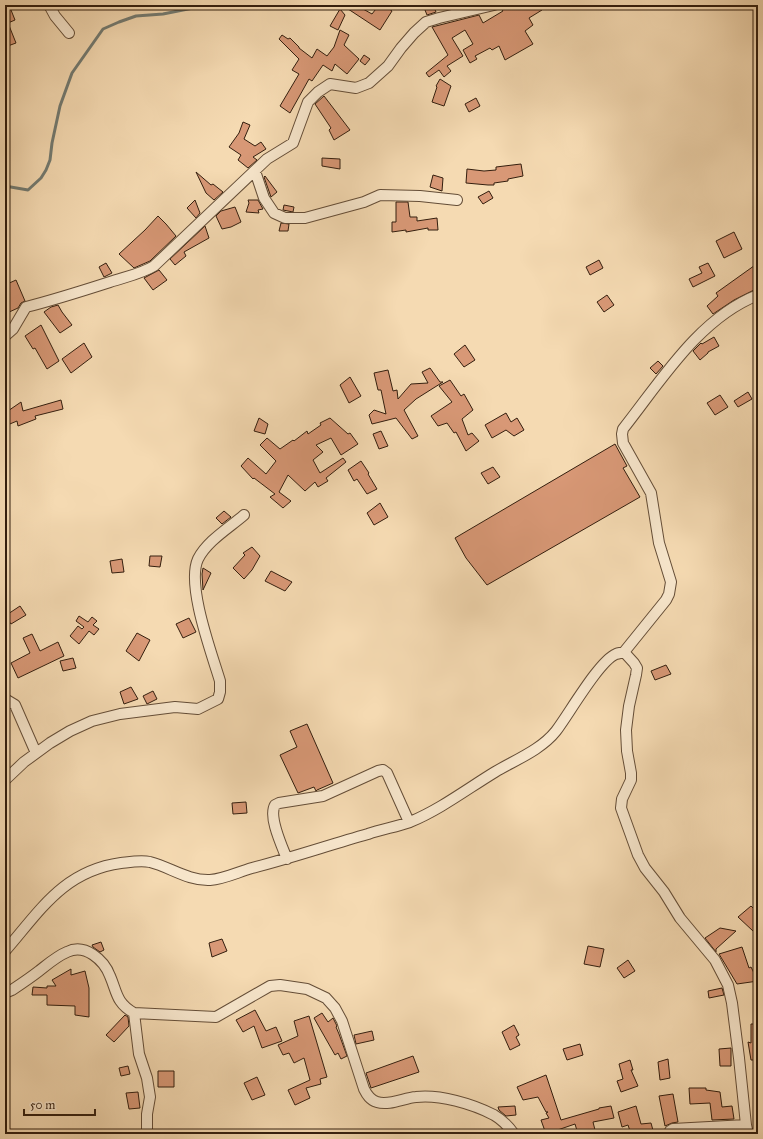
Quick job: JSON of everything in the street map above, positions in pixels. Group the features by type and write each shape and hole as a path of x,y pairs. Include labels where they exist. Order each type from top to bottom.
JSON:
{"street":[{"path":"49,5 55,16 69,33"},
{"path":"5,336 13,329 26,307 127,277 154,266 266,159 293,143 308,102 318,92 330,84 356,88 369,83 388,66 401,48 426,22 494,5"},
{"path":"255,171 264,198 274,213 285,218 305,218 364,202 380,195 420,196 456,200"},
{"path":"5,951 33,916 54,894 77,878 112,865 140,861 150,862 199,880 211,880 287,859 409,822 435,810 536,748 554,733 605,662 614,655 624,652 666,600 669,594 671,582 659,543 651,493 623,443 622,434 693,340 717,320 758,295"},
{"path":"5,780 36,753 70,731 92,721 106,716 175,707 198,709 218,699 220,692 220,681 201,616 196,589 196,568 198,560 212,542 244,515"},
{"path":"624,652 637,668 629,706 626,730 631,780 622,799 622,808 638,855 680,918 715,960 728,985 732,1003 747,1129 673,1129 669,1134"},
{"path":"5,698 15,705 36,753"},
{"path":"287,859 272,812 275,805 279,803 323,796 378,771 383,770 387,773 409,822"},
{"path":"5,993 12,990 67,951 76,950 88,952 96,956 104,964 110,974 119,1001 134,1013 216,1017 270,986 280,985 307,989 326,998 335,1008 342,1021 364,1089 372,1100 386,1103 417,1097 436,1097 467,1104 494,1116 514,1134"},
{"path":"134,1013 139,1054 148,1081 150,1098 147,1114 147,1134"}],"building":[{"path":"5,5 9,5 15,20 8,23 16,43 5,47"},
{"path":"342,5 356,5 372,14 379,5 384,5 392,11 380,30"},
{"path":"423,5 433,5 436,12 427,15"},
{"path":"504,5 539,5 542,10 529,18 533,25 525,31 533,44 505,60 499,46 492,50 490,48 475,56 477,59 470,63 463,50 473,44 465,30 452,38 463,56 447,66 451,71 444,77 439,70 429,77 426,73 448,55 432,27 479,15 483,23 503,11 500,7"},
{"path":"340,9 345,15 338,30 330,26"},
{"path":"340,30 349,35 344,45 359,59 347,74 335,64 332,71 323,65 312,81 309,79 290,113 280,106 299,74 292,70 299,59 279,39 282,35 288,39 290,38 299,48 312,58 317,49 327,56 334,47"},
{"path":"364,55 370,59 365,65 360,61"},
{"path":"440,79 451,86 444,106 432,102 437,87 436,86"},
{"path":"324,96 350,130 334,140 329,130 331,128 315,104"},
{"path":"476,98 480,106 469,112 465,104"},
{"path":"243,122 250,125 244,139 255,146 261,142 266,149 253,157 257,160 248,168 238,160 241,155 229,147 239,133"},
{"path":"322,158 340,159 340,169 322,166"},
{"path":"521,164 523,176 508,179 508,181 494,183 494,185 466,183 467,169 484,171 496,170 496,167"},
{"path":"196,172 211,185 213,184 223,192 214,200 206,193"},
{"path":"433,175 443,178 442,191 430,187"},
{"path":"265,176 277,192 271,197 264,177"},
{"path":"489,191 493,198 483,204 478,197"},
{"path":"195,200 200,213 196,218 187,208"},
{"path":"248,200 258,200 263,209 258,210 259,213 246,212 249,203"},
{"path":"396,202 408,202 410,217 417,217 417,221 437,218 438,230 428,230 428,228 406,232 406,230 392,232 392,222 396,222"},
{"path":"284,205 294,207 293,212 283,210"},
{"path":"235,207 241,222 231,227 222,229 216,216 221,211"},
{"path":"158,216 176,236 150,261 134,268 119,254"},
{"path":"281,223 289,224 288,231 279,231"},
{"path":"205,226 209,238 184,252 186,256 175,265 170,259"},
{"path":"734,232 742,249 724,258 716,241"},
{"path":"599,260 603,268 590,275 586,267"},
{"path":"106,263 112,273 104,277 99,267"},
{"path":"708,263 715,276 693,287 689,279 702,273 699,267"},
{"path":"758,263 758,288 734,300 713,314 707,306 718,296 716,293"},
{"path":"159,270 167,280 153,290 144,278"},
{"path":"16,280 25,301 21,303 18,308 7,313 5,309 5,285"},
{"path":"607,295 614,305 604,312 597,302"},
{"path":"58,305 72,325 60,333 44,312 51,307"},
{"path":"41,325 59,361 47,369 35,348 33,349 25,336"},
{"path":"714,337 719,346 708,352 700,360 693,351 701,343 702,344"},
{"path":"84,343 92,357 71,373 62,359"},
{"path":"465,345 475,360 464,367 454,354"},
{"path":"658,361 663,366 656,374 650,368"},
{"path":"430,368 440,382 443,382 416,399 404,410 418,436 412,439 396,418 372,424 369,415 374,410 386,414 381,390 378,390 374,373 388,370 393,391 397,390 398,399 411,384 428,383 422,372"},
{"path":"350,377 361,396 349,403 340,385"},
{"path":"450,380 461,396 464,394 473,410 462,419 468,435 472,433 479,441 466,451 456,432 454,433 447,423 438,426 431,416 452,402 439,386"},
{"path":"748,392 752,399 738,407 734,401"},
{"path":"720,395 728,407 715,415 707,403"},
{"path":"61,400 63,409 35,416 36,419 18,426 17,421 5,426 5,413 21,402 23,411"},
{"path":"506,413 511,422 517,418 524,430 514,436 506,430 492,438 485,425"},
{"path":"259,418 268,424 265,434 254,431"},
{"path":"330,418 348,434 350,433 358,444 341,455 331,438 316,445 323,452 313,460 320,473 343,458 346,462 326,478 328,481 318,487 315,482 305,491 288,475 279,492 291,501 283,508 270,497 275,494 254,478 253,479 241,466 248,458 266,474 276,461 260,445 267,438 280,449 307,431 308,434 321,425 320,423"},
{"path":"381,431 388,446 379,449 373,434"},
{"path":"615,444 627,466 623,468 640,497 487,585 466,558 455,538"},
{"path":"361,461 377,489 367,494 357,479 354,481 348,470"},
{"path":"493,467 500,477 488,484 481,473"},
{"path":"380,503 388,517 374,525 367,513"},
{"path":"224,511 231,517 222,524 216,518"},
{"path":"252,547 260,556 252,570 244,579 233,568 245,555 243,553"},
{"path":"150,556 162,556 160,567 149,566"},
{"path":"122,559 124,572 112,573 110,561"},
{"path":"203,568 211,573 203,590 202,574"},
{"path":"271,571 292,582 285,591 265,581"},
{"path":"20,606 26,615 11,624 5,616"},
{"path":"79,616 88,622 92,617 97,621 93,625 99,629 94,635 89,631 79,644 70,636 78,626 82,629 84,627 76,621"},
{"path":"189,618 196,632 183,638 176,624"},
{"path":"137,633 150,640 139,661 126,651"},
{"path":"32,634 40,651 58,642 64,656 18,678 11,663 30,653 23,638"},
{"path":"73,658 76,668 63,671 60,661"},
{"path":"666,665 671,674 655,680 651,671"},
{"path":"131,687 138,699 124,704 120,692"},
{"path":"153,691 157,699 147,704 143,696"},
{"path":"307,724 333,783 316,791 314,787 298,793 280,755 297,747 290,731"},
{"path":"246,802 247,813 233,814 232,803"},
{"path":"751,906 758,913 758,927 753,931 738,917"},
{"path":"720,928 736,931 716,949 716,952 705,938"},
{"path":"222,939 227,951 212,957 209,943"},
{"path":"101,942 104,950 100,952 92,945"},
{"path":"588,946 604,949 600,967 584,964"},
{"path":"742,947 749,968 751,967 758,981 737,984 719,954"},
{"path":"628,960 635,971 624,978 617,968"},
{"path":"71,969 71,975 85,971 89,988 89,1017 75,1015 75,1006 47,1005 47,995 32,995 33,987 47,988 47,986 56,986 52,980"},
{"path":"722,988 724,995 709,998 708,991"},
{"path":"255,1010 266,1031 276,1027 282,1041 262,1048 254,1026 243,1032 236,1020"},
{"path":"322,1013 328,1022 333,1018 337,1026 336,1027 347,1056 341,1059 338,1053 335,1055 314,1018"},
{"path":"125,1015 128,1017 129,1026 114,1042 106,1035"},
{"path":"309,1016 327,1077 320,1079 321,1084 306,1088 310,1098 295,1105 288,1090 310,1080 304,1058 294,1063 289,1053 283,1055 278,1045 298,1036 294,1021"},
{"path":"751,1024 758,1024 758,1060 751,1060 748,1042 751,1043"},
{"path":"514,1025 519,1035 516,1037 520,1045 510,1050 502,1032"},
{"path":"372,1031 374,1040 356,1044 354,1035"},
{"path":"580,1044 583,1055 567,1060 563,1049"},
{"path":"731,1048 731,1066 720,1066 719,1049"},
{"path":"413,1056 419,1072 371,1088 366,1073"},
{"path":"668,1059 670,1078 660,1080 658,1062"},
{"path":"630,1060 633,1070 631,1070 638,1086 621,1092 617,1081 623,1079 619,1064"},
{"path":"128,1066 130,1074 121,1076 119,1068"},
{"path":"158,1071 174,1071 174,1087 158,1087"},
{"path":"546,1075 561,1120 599,1108 611,1106 614,1118 593,1122 596,1134 578,1134 575,1124 546,1134 541,1120 549,1118 546,1113 548,1112 546,1112 538,1097 523,1100 517,1087"},
{"path":"257,1077 265,1095 252,1100 244,1083"},
{"path":"689,1088 706,1088 706,1090 720,1092 722,1107 732,1106 734,1119 712,1120 710,1103 690,1104"},
{"path":"138,1092 140,1108 129,1109 126,1093"},
{"path":"673,1094 678,1122 665,1126 659,1096"},
{"path":"515,1106 516,1115 506,1116 499,1110 498,1107"},
{"path":"636,1106 641,1124 651,1123 654,1134 631,1134 628,1125 622,1127 618,1112"}],"waterway":[{"path":"5,186 28,190 41,178 46,170 50,160 60,106 72,73 103,29 136,16 163,14 193,8 196,5"}]}
